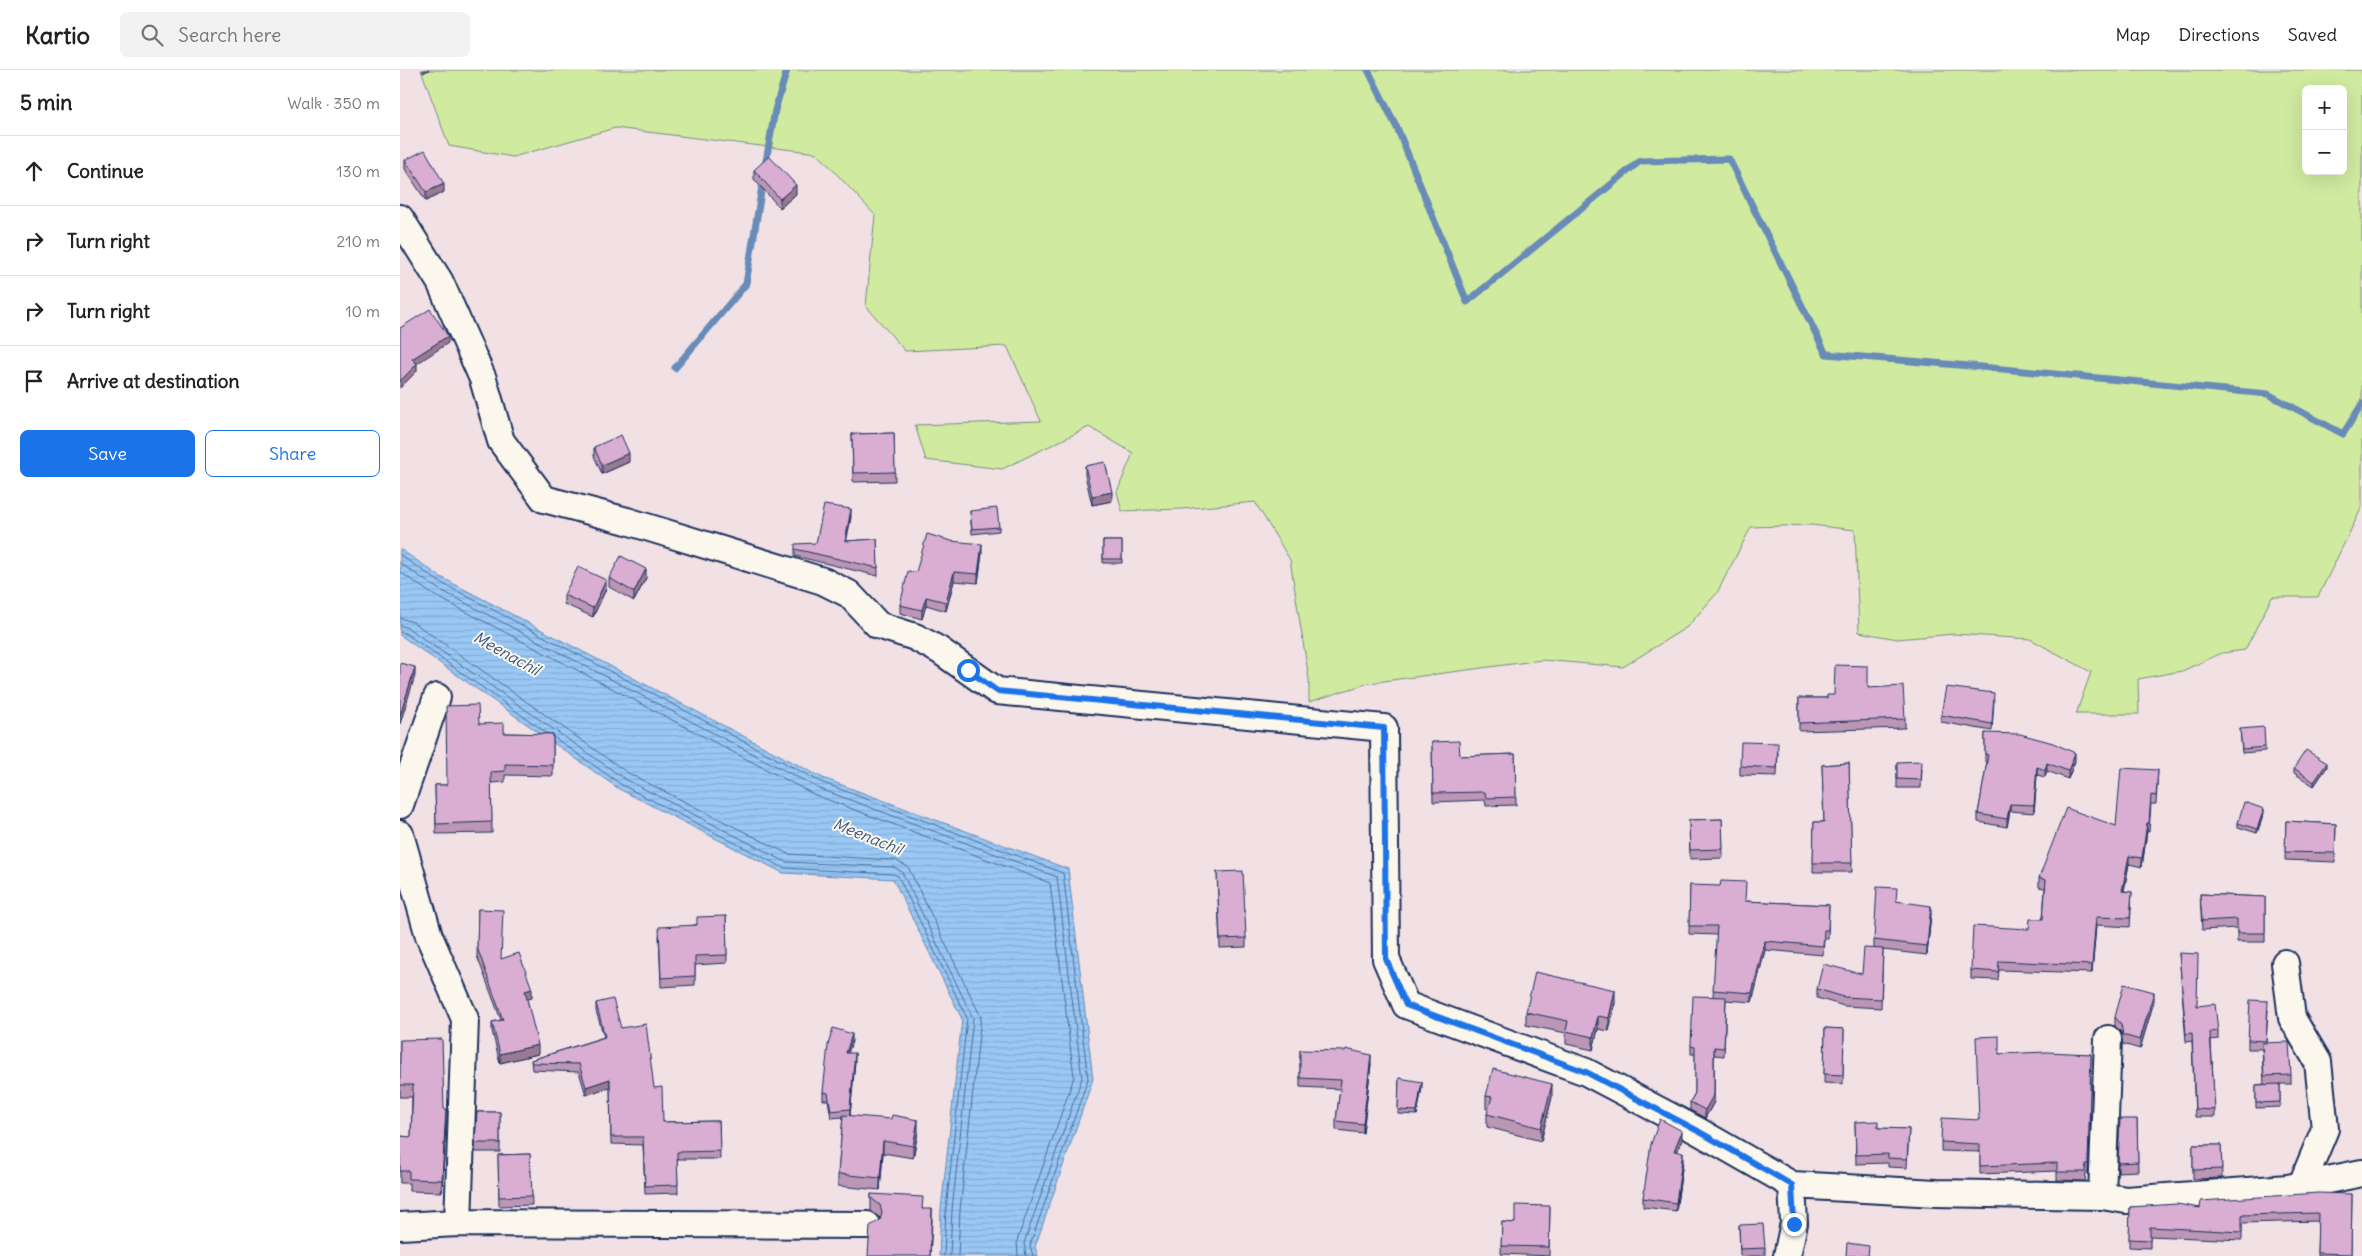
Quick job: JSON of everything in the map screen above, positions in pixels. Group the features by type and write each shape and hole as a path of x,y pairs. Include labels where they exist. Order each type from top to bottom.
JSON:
{"street":[{"path":"400,218 440,282 483,379 501,441 544,499 626,521 823,581 849,594 878,625 915,637 939,650 997,691 1384,728 1386,959 1406,1005 1586,1072 1698,1131 1792,1185 1936,1193 2102,1196 2126,1200 2288,1188 2362,1173"},
{"path":"400,805 437,697"},
{"path":"400,834 429,936 465,1019 458,1223"},
{"path":"2285,963 2292,1018 2318,1062 2325,1129 2302,1184"},
{"path":"2102,1196 2108,1038"},
{"path":"1786,1256 1794,1224 1792,1185"},
{"path":"400,1226 458,1223 867,1225"}],"green space":[{"path":"421,70 2362,70 2362,507 2318,597 2272,597 2245,650 2222,653 2182,671 2138,679 2139,714 2076,714 2091,672 2030,639 1954,634 1897,639 1859,632 1855,530 1811,525 1751,527 1717,593 1687,627 1623,667 1542,660 1369,683 1309,702 1309,679 1290,560 1255,502 1182,509 1122,511 1117,492 1133,453 1089,427 1002,469 926,460 915,425 1041,421 1007,346 905,351 866,306 875,215 817,153 615,128 513,157 449,146"}],"water":[{"name":"Meenachil","path":"400,549 441,577 823,778 1068,869 1093,1079 1035,1247 1038,1256 939,1256 941,1209 962,1019 893,879 783,873 619,789 400,635"}],"building":[{"path":"425,150 444,184 426,192 405,160"},
{"path":"769,156 796,185 780,199 754,170"},
{"path":"430,309 448,336 412,359 417,364 400,381 400,328"},
{"path":"894,433 895,472 853,473 852,434"},
{"path":"621,435 629,453 602,465 594,447"},
{"path":"1105,462 1112,492 1092,496 1085,466"},
{"path":"824,505 851,509 845,541 877,539 878,568 795,549 795,544 816,543"},
{"path":"997,508 999,527 972,529 970,511"},
{"path":"927,534 951,541 982,544 978,574 954,572 946,602 926,597 922,610 900,605 908,571 916,572"},
{"path":"1103,541 1122,541 1122,559 1103,559"},
{"path":"621,556 646,569 634,592 609,578"},
{"path":"578,567 606,580 593,608 564,595"},
{"path":"400,663 415,667 400,716"},
{"path":"1835,665 1868,666 1868,688 1903,686 1905,719 1799,723 1799,698 1827,698 1827,695 1834,695"},
{"path":"1946,687 1994,693 1992,724 1941,715"},
{"path":"478,705 479,724 504,723 504,733 553,734 553,765 505,764 505,771 491,772 492,822 436,824 435,785 447,785 446,706"},
{"path":"2264,727 2265,747 2242,749 2240,729"},
{"path":"1985,733 2020,734 2053,743 2075,753 2068,771 2047,763 2045,770 2037,767 2034,805 2010,804 2007,819 1978,814 1988,755 1985,754"},
{"path":"1459,741 1460,756 1515,754 1516,797 1486,798 1485,792 1433,793 1432,742"},
{"path":"1741,742 1778,743 1777,768 1740,766"},
{"path":"2306,750 2327,763 2314,782 2294,768"},
{"path":"1922,761 1921,780 1897,779 1897,762"},
{"path":"1849,763 1852,863 1813,863 1814,822 1824,822 1822,765"},
{"path":"2121,768 2158,770 2156,796 2151,795 2149,823 2147,823 2142,858 2129,856 2122,891 2132,892 2130,918 2096,917 2092,965 1999,961 1998,972 1971,970 1973,926 2029,929 2030,919 2043,919 2046,880 2039,878 2066,808 2116,826"},
{"path":"2244,802 2264,809 2257,829 2238,823"},
{"path":"1722,819 1723,849 1690,850 1689,820"},
{"path":"2286,821 2336,824 2335,853 2285,852"},
{"path":"1243,871 1246,938 1220,939 1217,872"},
{"path":"1721,881 1746,882 1745,901 1829,905 1828,930 1824,930 1823,946 1765,941 1752,993 1713,990 1717,926 1689,926 1690,885 1720,886"},
{"path":"1877,887 1897,888 1896,901 1931,906 1927,946 1874,940"},
{"path":"2200,894 2265,897 2265,933 2237,933 2237,919 2202,921"},
{"path":"478,909 503,910 501,959 519,953 532,989 525,991 538,1045 500,1054 492,1022 503,1020 477,947"},
{"path":"726,916 727,955 695,956 695,976 661,978 659,927 697,925 697,917"},
{"path":"1864,948 1883,949 1881,999 1844,997 1817,989 1823,964 1862,974"},
{"path":"2179,953 2198,954 2197,1006 2215,1004 2218,1031 2210,1032 2215,1110 2195,1109 2192,1033 2186,1034"},
{"path":"1535,972 1615,990 1609,1018 1598,1016 1593,1037 1566,1031 1568,1021 1526,1012"},
{"path":"2124,984 2154,992 2140,1040 2123,1035 2121,1024 2115,1017"},
{"path":"1693,996 1726,997 1724,1048 1714,1047 1714,1094 1705,1110 1690,1102 1695,1093 1695,1047 1691,1046"},
{"path":"613,999 621,1028 646,1024 654,1088 662,1087 663,1122 719,1121 720,1151 677,1152 678,1185 645,1186 643,1137 611,1137 610,1079 586,1087 579,1064 532,1063 531,1060 605,1037 596,1003"},
{"path":"2250,1000 2268,1001 2266,1041 2248,1040"},
{"path":"833,1028 852,1034 846,1053 855,1053 850,1109 831,1111 828,1093 823,1092 828,1045"},
{"path":"1825,1028 1844,1029 1843,1075 1824,1074"},
{"path":"1999,1036 1999,1054 2046,1052 2091,1054 2088,1164 2086,1164 2085,1172 2057,1172 2057,1163 1980,1166 1980,1144 1941,1142 1942,1118 1979,1120 1976,1037"},
{"path":"442,1039 444,1109 446,1109 442,1180 409,1179 409,1171 400,1171 400,1136 411,1137 413,1085 400,1085 400,1040"},
{"path":"2289,1042 2291,1075 2264,1076 2262,1043"},
{"path":"1346,1049 1371,1055 1363,1124 1336,1121 1341,1080 1300,1078 1300,1050 1345,1051"},
{"path":"1493,1069 1552,1084 1541,1128 1487,1114 1492,1097 1486,1096"},
{"path":"1399,1078 1422,1082 1417,1111 1398,1110"},
{"path":"2280,1084 2280,1102 2256,1103 2256,1085"},
{"path":"477,1112 500,1112 500,1143 475,1143"},
{"path":"843,1115 891,1119 892,1115 918,1120 913,1146 883,1141 880,1178 838,1174"},
{"path":"1660,1119 1682,1131 1674,1151 1683,1152 1676,1203 1643,1198 1651,1144"},
{"path":"2120,1119 2137,1119 2138,1162 2118,1163"},
{"path":"1878,1121 1878,1128 1909,1129 1907,1159 1888,1158 1888,1154 1856,1155 1855,1122"},
{"path":"2193,1145 2221,1145 2222,1169 2193,1170"},
{"path":"530,1154 532,1196 499,1197 498,1155"},
{"path":"2318,1193 2352,1194 2351,1254 2317,1253 2318,1213 2242,1215 2242,1232 2150,1227 2150,1240 2129,1239 2130,1207 2177,1204 2200,1208 2201,1201"},
{"path":"871,1194 923,1197 922,1209 932,1209 930,1256 868,1256 870,1226 880,1220 882,1213 880,1205 871,1198"},
{"path":"1515,1205 1550,1206 1549,1247 1501,1246 1502,1222 1515,1223"},
{"path":"1763,1224 1765,1248 1740,1249 1739,1225"},
{"path":"1847,1243 1869,1246 1868,1256 1846,1256"}],"waterway":[{"path":"765,167 775,110 787,70"},
{"path":"1368,70 1398,130 1467,302 1640,161 1729,159 1826,354 2268,394 2343,434 2362,404"},
{"path":"675,368 746,284 763,180"}],"route":[{"path":"968,670 997,691 1384,728 1386,959 1406,1005 1586,1072 1698,1131 1792,1185 1794,1224"}]}
